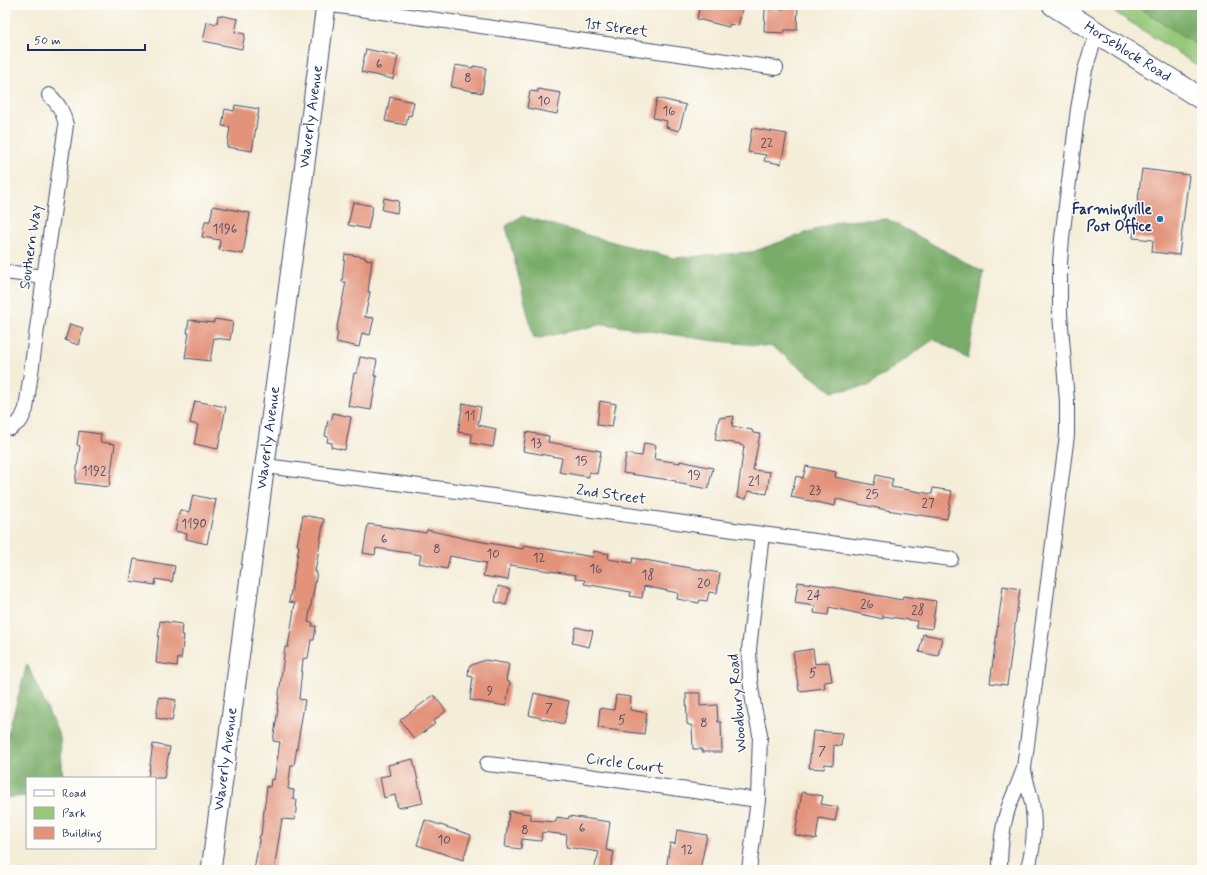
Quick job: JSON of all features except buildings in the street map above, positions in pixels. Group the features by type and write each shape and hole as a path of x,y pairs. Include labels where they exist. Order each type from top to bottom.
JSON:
{"main road":[{"name":"Horseblock Road","path":"1053,5 1202,99"}],"street":[{"name":"Waverly Avenue","path":"211,870 266,466 326,5"},
{"name":"1st Street","path":"332,5 776,68"},
{"path":"1000,870 1004,823 1024,768 1067,435 1067,401 1060,314 1062,238 1078,109 1085,70 1091,51 1100,34"},
{"name":"Southern Way","path":"11,428 21,420 26,409 66,125 63,112 49,95"},
{"path":"5,272 44,277"},
{"name":"2nd Street","path":"266,466 951,559"},
{"name":"Woodbury Road","path":"749,870 758,800 760,734 750,680 749,649 762,534"},
{"name":"Circle Court","path":"487,764 567,773 758,800"},
{"path":"1024,768 1033,809 1034,823 1031,852 1027,870"}],"green space":[{"path":"1104,5 1202,5 1202,69 1201,68"},
{"path":"1135,5 1202,5 1202,48"},
{"path":"522,216 674,258 752,252 839,221 887,219 983,272 968,358 934,339 868,386 832,392 773,347 708,340 604,324 534,339 506,226"},
{"path":"27,664 60,737 63,777 26,777 26,796 5,798 5,745"}],"place":[{"name":"Farmingville Post Office","path":"1160,219"}]}
